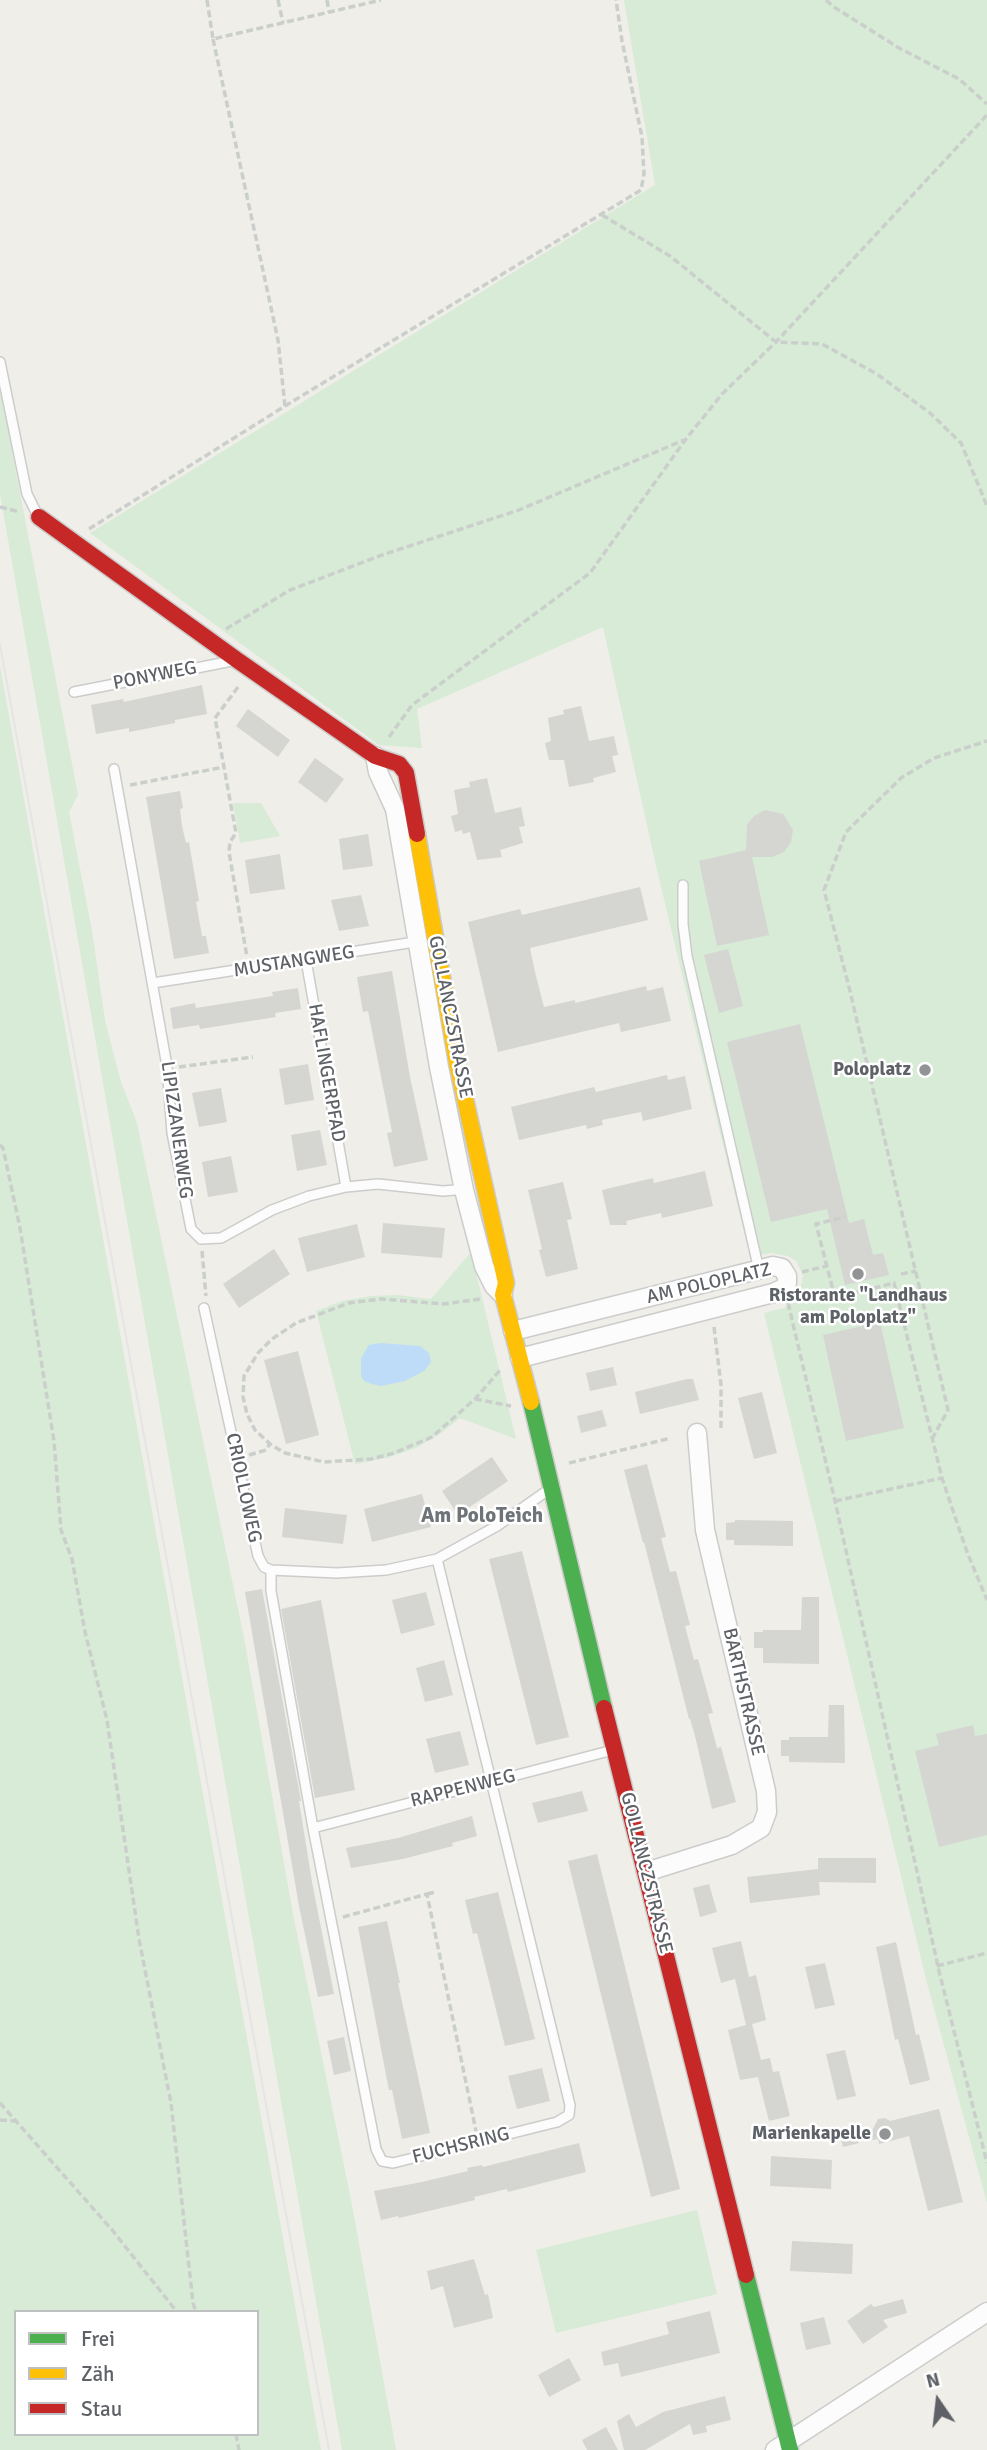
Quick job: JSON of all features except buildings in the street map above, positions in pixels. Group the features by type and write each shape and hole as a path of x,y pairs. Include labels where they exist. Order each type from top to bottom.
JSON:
{"street":[{"path":"38,517 208,640 376,756"},
{"name":"GOLLANCZSTRASSE","path":"376,756 378,772 395,809 457,1063 506,1283 494,1296"},
{"name":"GOLLANCZSTRASSE","path":"426,940 464,1190 484,1266 494,1286 494,1296 513,1331 553,1487 614,1750 646,1872 784,2447"},
{"name":"AM POLOPLATZ","path":"513,1331 773,1266 782,1268 787,1276 784,1288 773,1293 520,1358"},
{"name":"BARTHSTRASSE","path":"646,1872 732,1845 761,1828 766,1812 766,1791 705,1530 697,1433"},
{"path":"784,2447 810,2426 987,2312"}],"lane":[{"path":"0,362 27,494 38,517"},
{"name":"PONYWEG","path":"74,692 237,660"},
{"name":"LIPIZZANERWEG","path":"114,769 167,1069 177,1160 191,1229 201,1239"},
{"path":"682,885 687,956 759,1270"},
{"name":"MUSTANGWEG","path":"153,983 426,940"},
{"name":"HAFLINGERPFAD","path":"306,960 346,1186"},
{"path":"201,1239 221,1238 272,1210 346,1186 378,1184 443,1191 484,1186"},
{"name":"CRIOLLOWEG","path":"204,1308 258,1556 264,1566 271,1570"},
{"path":"271,1570 337,1573 386,1570 437,1559 497,1526 553,1487"},
{"name":"FUCHSRING","path":"271,1570 271,1591 313,1828 376,2149 382,2161 393,2163 557,2122 569,2115 570,2105 437,1559"},
{"name":"RAPPENWEG","path":"313,1828 614,1750"}],"path":[{"path":"207,0 212,39 278,340 285,406"},
{"path":"278,0 283,23"},
{"path":"327,0 329,12"},
{"path":"212,39 381,0"},
{"path":"60,534 70,528 90,528 641,190 644,174 642,137 616,0"},
{"path":"826,0 900,48 959,79 987,104"},
{"path":"376,756 412,705 590,573 686,439 722,394 776,342 987,115"},
{"path":"601,214 670,256 776,342 822,344 877,374 930,413 961,443 987,506"},
{"path":"208,640 290,590 382,555 519,510 686,439"},
{"path":"245,678 215,718 236,833 230,842 229,852 249,969"},
{"path":"932,1438 948,1410 824,890 846,832 901,778 934,758 987,741"},
{"path":"118,788 224,768"},
{"path":"167,1069 253,1057"},
{"path":"0,1145 3,1148 20,1228 52,1427 61,1530 72,1559 85,1632 107,1720 139,1939 171,2103 195,2310"},
{"path":"835,1298 817,1224 845,1217"},
{"path":"201,1239 206,1299 204,1308"},
{"path":"814,1269 827,1266"},
{"path":"901,1275 916,1271"},
{"path":"803,1293 818,1300 894,1283 942,1478 967,1552 987,1600"},
{"path":"784,1288 835,1501 937,1966 987,2162"},
{"path":"494,1296 444,1304 381,1299 349,1303 318,1313 285,1329 258,1353 244,1376 243,1397 255,1430 270,1444 285,1452 324,1462 370,1459 394,1454 432,1437 475,1399 503,1368"},
{"path":"710,1308 721,1385 721,1430"},
{"path":"475,1399 513,1407"},
{"path":"563,1464 671,1438"},
{"path":"237,1458 266,1450 270,1444"},
{"path":"835,1501 942,1478"},
{"path":"331,1920 436,1892"},
{"path":"427,1894 478,2142"},
{"path":"937,1966 987,1953"},
{"path":"0,2103 113,2231 175,2310"},
{"path":"0,2120 16,2121"}],"green space":[{"path":"624,0 987,0 987,2203 927,1983 764,1313 784,1308 799,1297 803,1275 796,1261 788,1256 771,1253 750,1257 657,870 603,627 417,709 422,748 379,745 90,533 655,185"},
{"path":"0,378 78,795 69,812 92,931 105,1020 120,1079 137,1123 244,1638 293,1914 353,2210 396,2450 342,2450 0,494"},
{"path":"0,666 321,2450 0,2450"},
{"path":"233,803 261,803 280,836 240,843"},
{"path":"471,1252 516,1439 460,1418 416,1448 387,1458 355,1464 316,1311 342,1301 371,1296 398,1295 431,1299"},
{"path":"697,2210 717,2294 556,2333 536,2250"}],"water":[{"path":"381,1343 420,1346 429,1353 431,1362 424,1371 405,1381 381,1386 364,1381 361,1376 361,1358 369,1345"}],"tram line":[{"path":"0,645 329,2450"}],"traffic: fast":[{"path":"531,1402 604,1708"},
{"path":"746,2275 790,2450"}],"traffic: slow":[{"path":"417,834 457,1063 506,1283 503,1295 531,1402"}],"traffic: jam":[{"path":"39,517 375,756 399,764 406,773 417,834"},
{"path":"604,1708 746,2275"}],"place":[{"name":"Poloplatz","path":"925,1070"},
{"name":"Ristorante \"Landhaus am Poloplatz\"","path":"858,1274"},
{"name":"Marienkapelle","path":"885,2134"}],"district":[{"name":"Am PoloTeich","path":"482,1516"}]}
